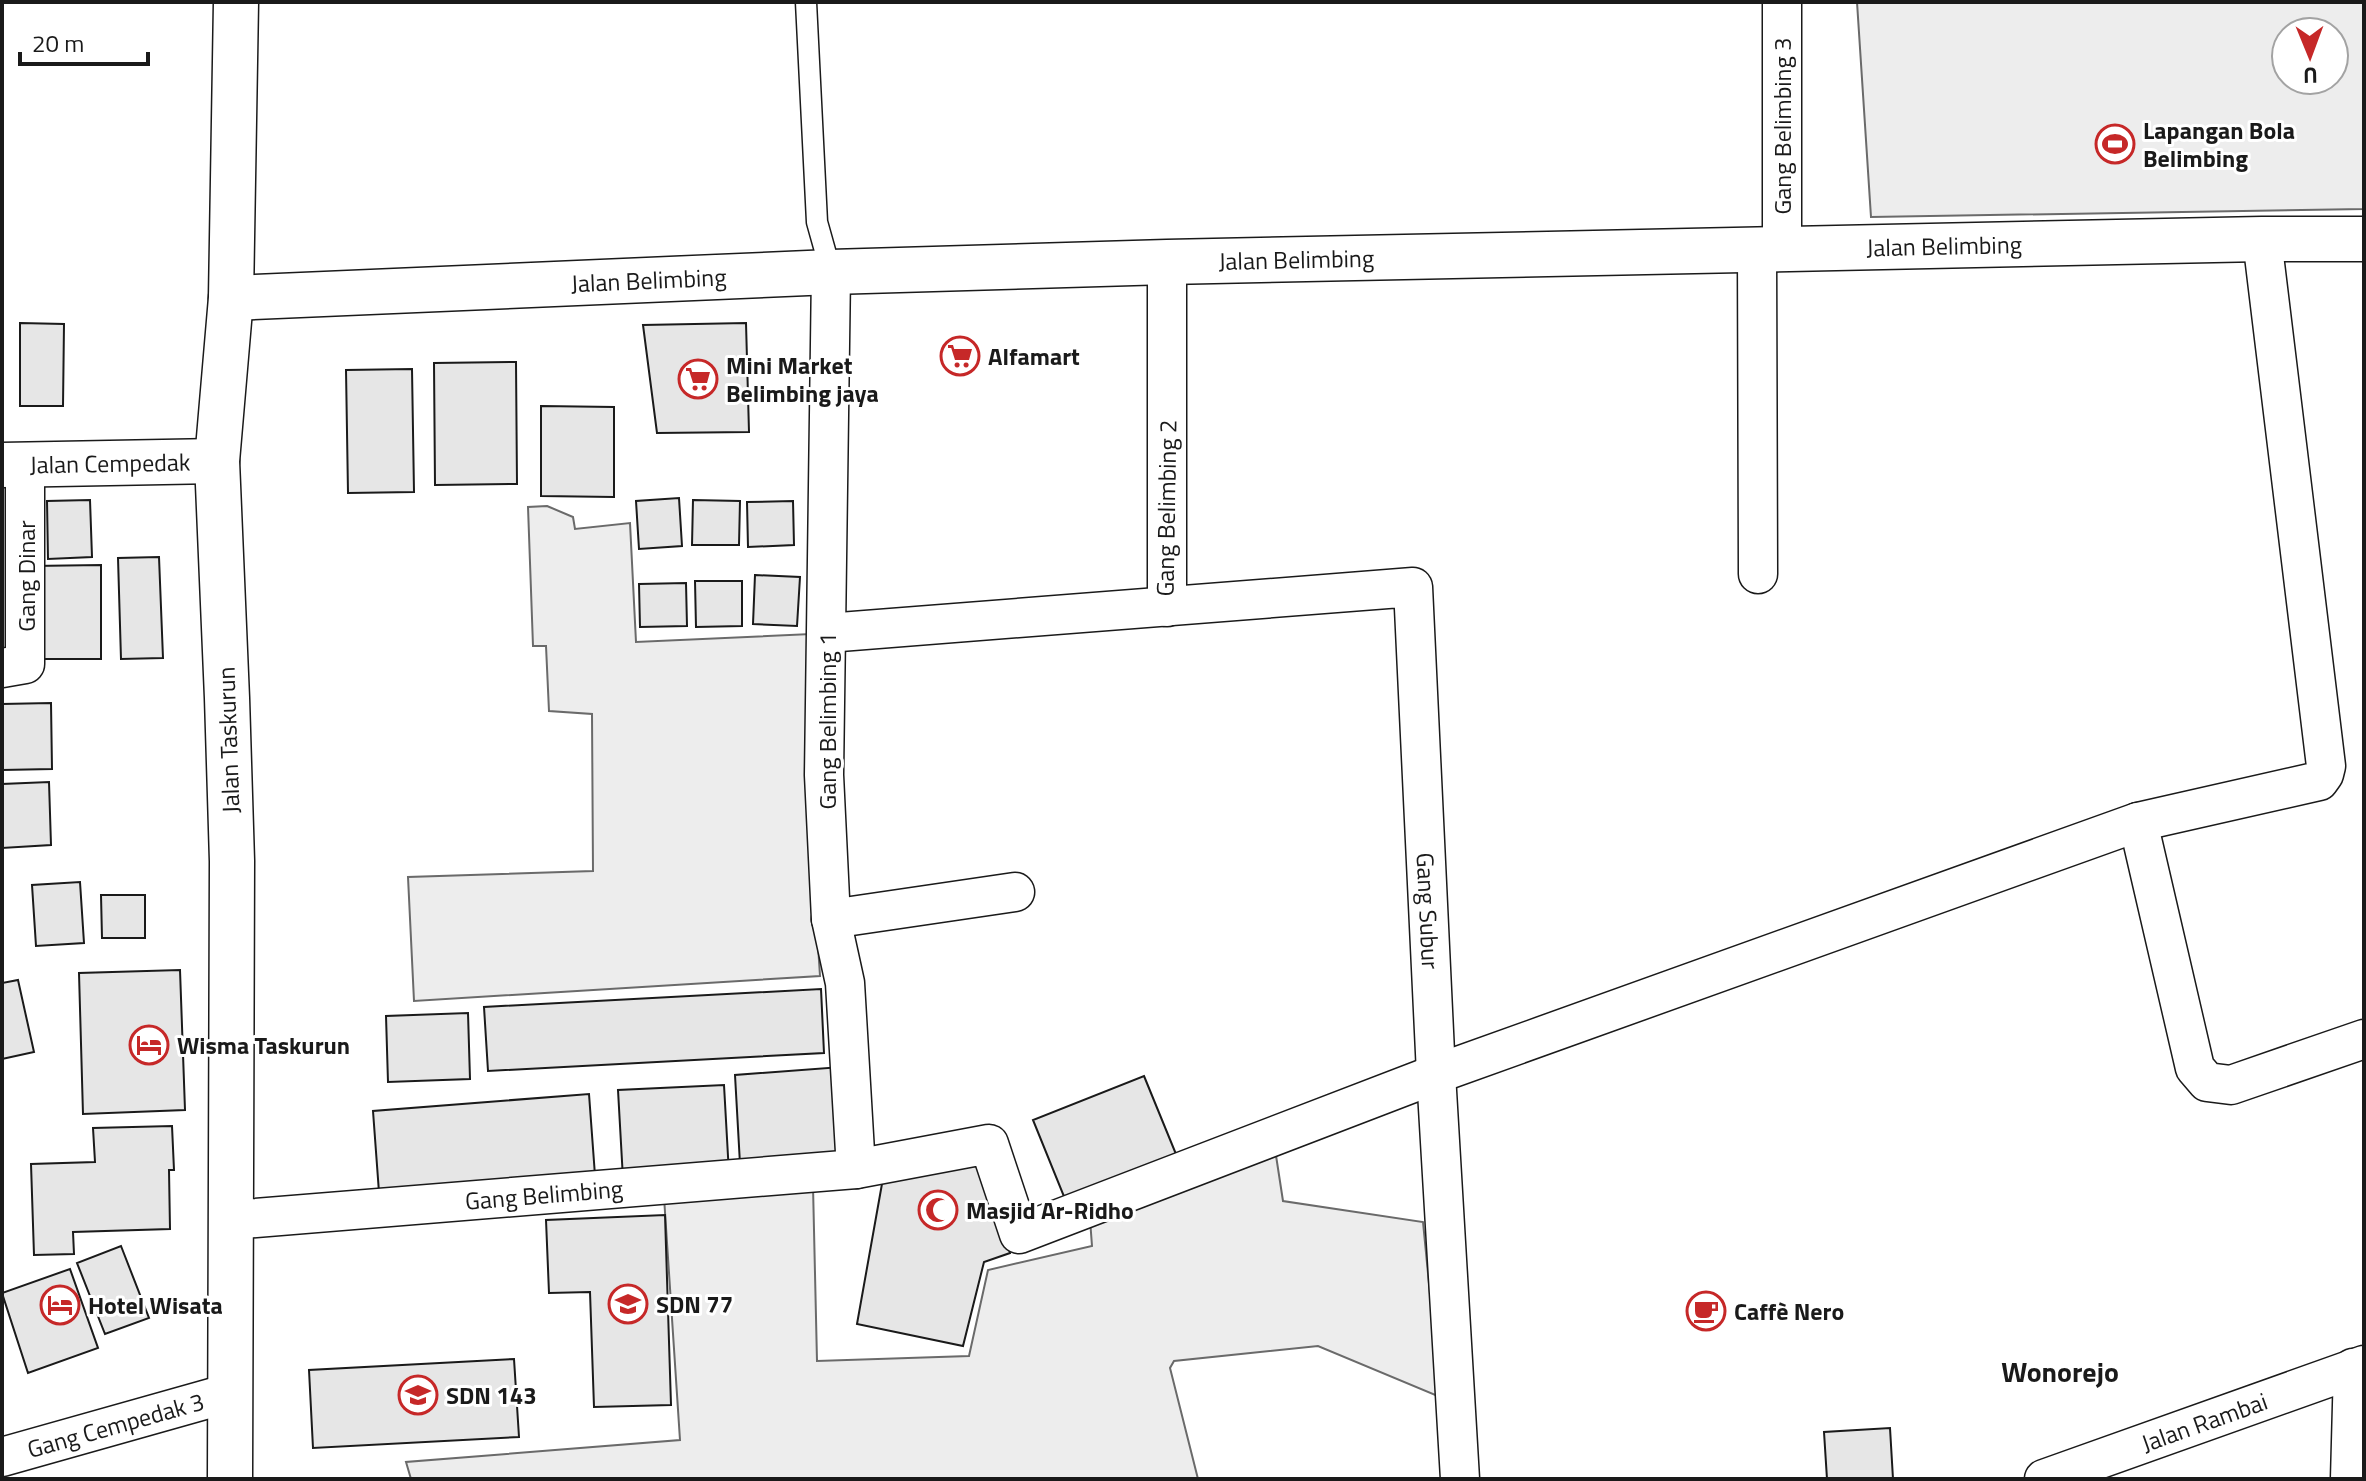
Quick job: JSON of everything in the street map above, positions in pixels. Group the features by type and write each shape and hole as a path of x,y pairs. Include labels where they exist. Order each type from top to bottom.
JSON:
{"street":[{"name":"Jalan Taskurun","path":"230,1479 232,861 217,461 231,298 236,2"},
{"name":"Gang Belimbing 3","path":"1758,574 1782,2"},
{"path":"1436,1074 2138,822 2319,781 2326,766 2262,239"},
{"name":"Jalan Belimbing","path":"231,298 831,272 1167,262 2364,239"},
{"name":"Gang Belimbing 2","path":"827,633 1167,607 1167,262"},
{"name":"Gang Belimbing 1","path":"831,272 824,775 831,919 845,983 856,1169"},
{"name":"Jalan Cempedak","path":"14,465 217,461"},
{"name":"Gang Dinar","path":"2,668 25,664 14,465"},
{"name":"Gang Subur","path":"1167,607 1413,587 1436,1074 1460,1479"},
{"path":"2138,822 2195,1068 2207,1082 2231,1085 2364,1039"},
{"path":"831,919 1015,892"},
{"name":"Gang Belimbing","path":"231,1220 856,1169 989,1144 1019,1234 1436,1074"},
{"path":"2350,1479 2358,1366"},
{"name":"Jalan Rambai","path":"2044,1479 2358,1366"},
{"name":"Gang Cempedak 3","path":"2,1457 229,1393"}],"lane":[{"path":"806,2 817,222 831,272"}],"shaded area":[{"name":"Lapangan Bola Belimbing","path":"1857,2 2364,2 2364,209 1871,217"},
{"path":"547,506 573,517 575,529 630,523 636,642 811,634 812,852 820,976 414,1001 408,877 593,871 592,714 549,711 546,646 533,646 528,507"},
{"path":"1273,1136 1283,1201 1423,1222 1440,1397 1318,1346 1174,1361 1170,1368 1198,1479 411,1479 406,1462 680,1440 664,1197 813,1186 817,1361 969,1356 988,1270 1092,1246 1089,1206"}],"building":[{"path":"20,323 64,324 63,406 20,406"},
{"name":"Mini Market Belimbing jaya","path":"746,323 749,432 657,433 643,325"},
{"path":"516,362 517,484 435,485 434,363"},
{"path":"412,369 414,492 348,493 346,370"},
{"path":"541,406 614,407 614,497 541,496"},
{"path":"679,498 682,546 639,549 636,501"},
{"path":"90,500 92,557 48,559 47,501"},
{"path":"693,500 740,501 739,545 692,545"},
{"path":"793,501 794,545 748,547 747,502"},
{"path":"159,557 163,658 121,659 118,558"},
{"path":"101,565 101,659 33,659 32,566"},
{"path":"755,575 800,577 797,626 753,624"},
{"path":"695,581 742,581 742,626 696,627"},
{"path":"686,583 687,626 640,627 639,584"},
{"path":"51,703 52,769 2,770 2,704"},
{"path":"49,782 51,845 2,848 2,784"},
{"path":"80,882 84,943 36,946 32,885"},
{"path":"101,895 145,895 145,938 102,938"},
{"path":"180,970 185,1110 83,1114 79,973"},
{"path":"18,980 34,1052 2,1059 2,983"},
{"path":"821,989 824,1053 488,1071 484,1007"},
{"path":"468,1013 470,1079 388,1082 386,1016"},
{"path":"841,1067 848,1156 740,1164 735,1075"},
{"path":"1144,1076 1178,1159 1067,1204 1033,1120"},
{"path":"724,1085 729,1174 623,1179 618,1090"},
{"path":"589,1094 596,1189 380,1206 373,1111"},
{"path":"172,1126 174,1170 169,1170 170,1229 73,1232 74,1254 34,1255 31,1164 95,1162 93,1128"},
{"name":"Masjid Ar-Ridho","path":"985,1161 1010,1253 984,1262 963,1346 857,1324 885,1167"},
{"path":"665,1215 671,1405 594,1407 590,1292 549,1293 546,1220"},
{"path":"121,1246 149,1318 105,1334 77,1263"},
{"path":"70,1269 98,1348 28,1373 2,1293"},
{"path":"514,1359 519,1437 313,1448 309,1370"},
{"path":"1890,1428 1893,1479 1827,1479 1824,1432"}],"place":[{"name":"Lapangan Bola Belimbing","path":"2115,144"},
{"name":"Alfamart","path":"960,356"},
{"name":"Mini Market Belimbing jaya","path":"698,379"},
{"name":"Wisma Taskurun","path":"149,1045"},
{"name":"Masjid Ar-Ridho","path":"938,1210"},
{"name":"SDN 77","path":"628,1304"},
{"name":"Hotel Wisata","path":"60,1305"},
{"name":"Caffè Nero","path":"1706,1311"},
{"name":"SDN 143","path":"418,1395"}],"district":[{"name":"Wonorejo","path":"2060,1371"}]}
